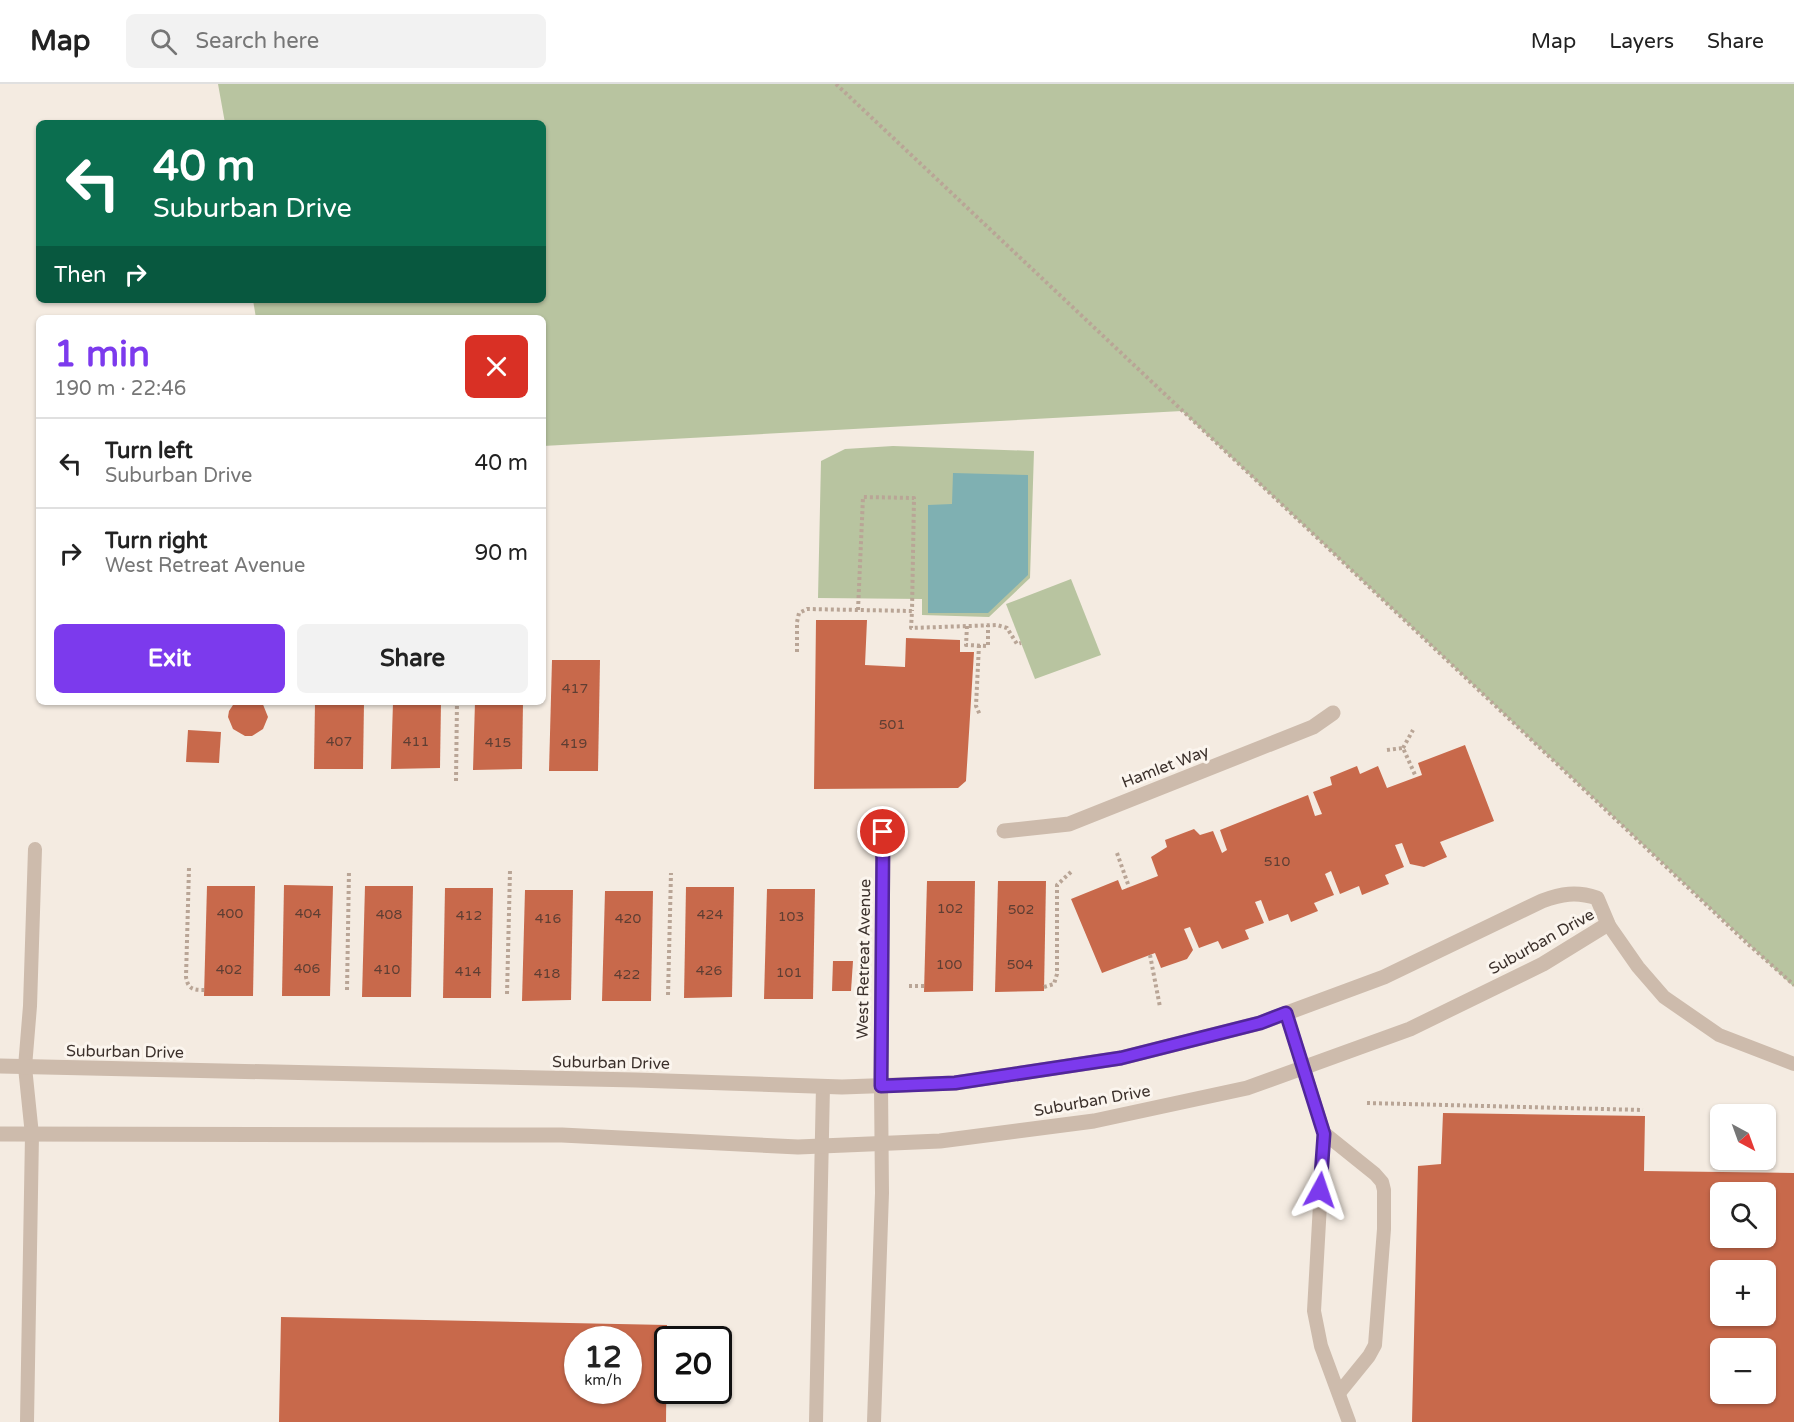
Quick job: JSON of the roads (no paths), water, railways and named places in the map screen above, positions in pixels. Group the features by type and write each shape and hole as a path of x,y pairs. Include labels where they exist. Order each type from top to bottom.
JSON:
{"street":[{"name":"Hamlet Way","path":"1004,831 1069,824 1313,727 1333,713"},
{"name":"West Retreat Avenue","path":"881,1086 883,832"},
{"name":"Suburban Drive","path":"0,1066 823,1086 955,1083 1121,1058 1260,1023 1384,977 1563,893 1583,893 1597,898 1608,924 1543,964 1410,1029 1247,1088 1094,1121 940,1141 798,1147 562,1136 32,1136 0,1134"}],"lane":[{"path":"27,1422 32,1136 25,1067 30,1006 35,849"},
{"path":"1608,924 1638,967 1664,997 1719,1035 1794,1064"},
{"path":"1286,1013 1324,1134 1314,1311 1321,1346 1349,1422"},
{"path":"816,1422 823,1086"},
{"path":"874,1422 883,1144 881,1086"},
{"path":"1324,1134 1375,1174 1382,1182 1384,1190 1384,1229 1375,1345 1339,1393"}],"water":[{"path":"953,473 1028,475 1028,575 988,613 928,613 928,505 952,504"}]}
